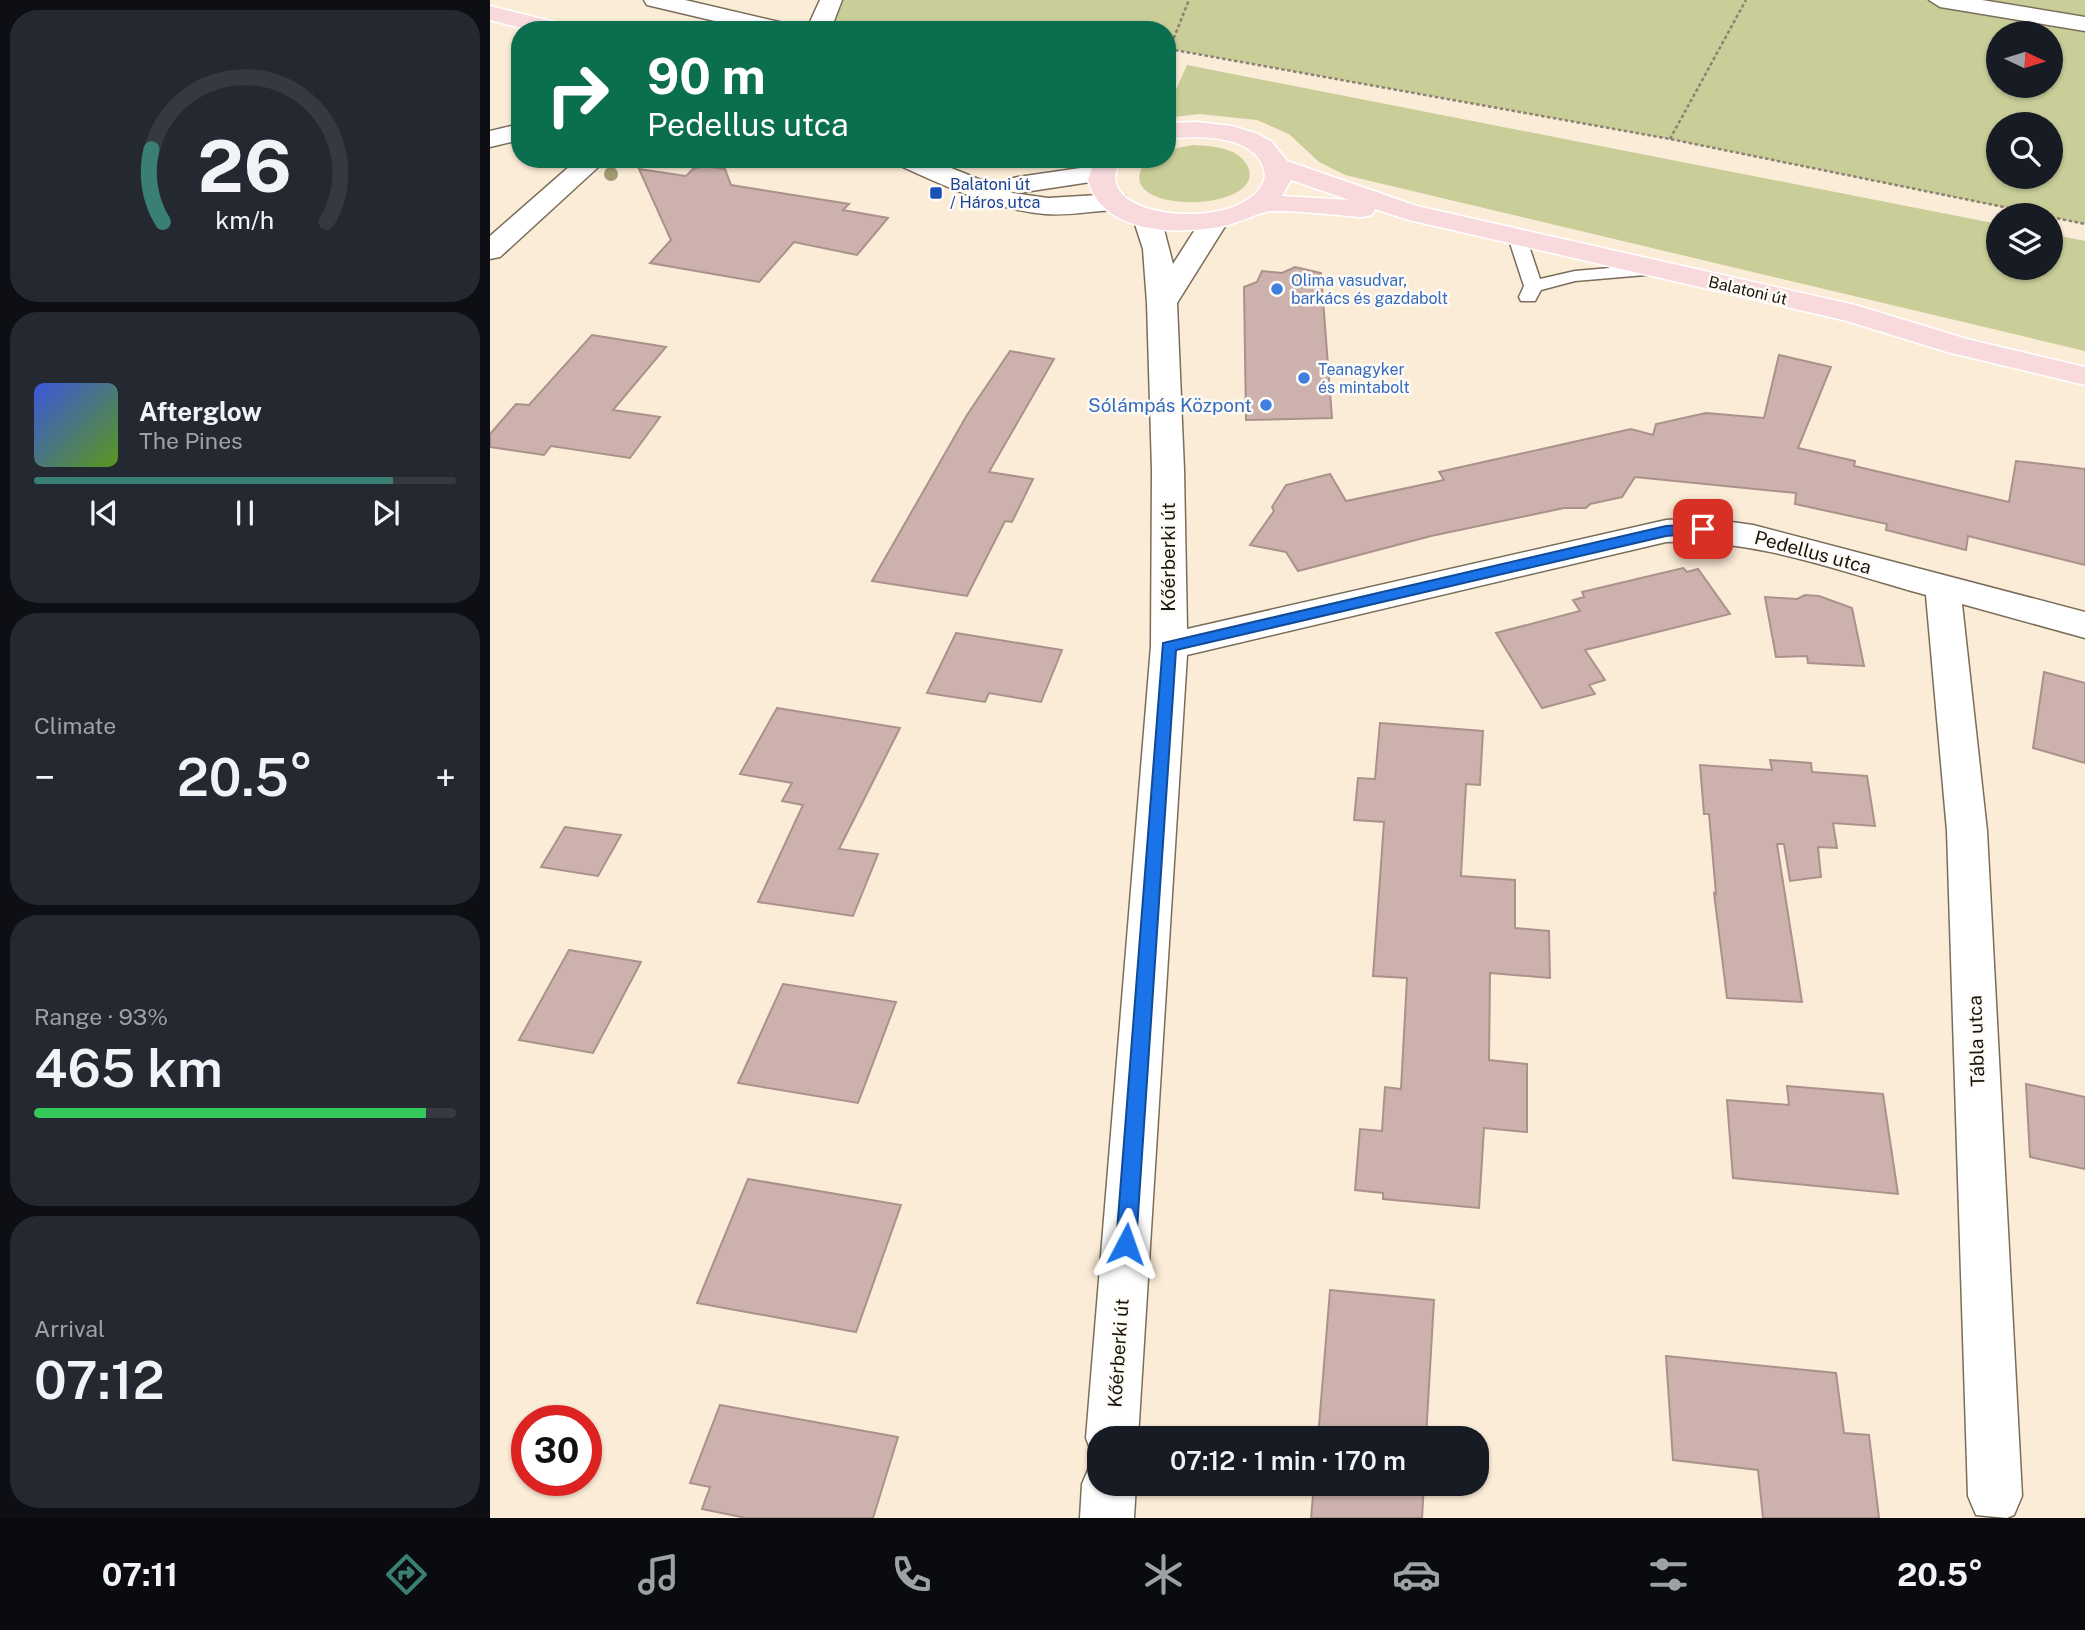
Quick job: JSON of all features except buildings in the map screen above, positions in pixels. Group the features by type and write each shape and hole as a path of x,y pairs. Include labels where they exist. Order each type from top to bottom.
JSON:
{"main road":[{"path":"490,13 522,21"},
{"path":"1099,168 1105,191 1115,202 1147,218 1180,222 1215,220 1260,203 1276,185 1277,166 1264,149 1239,136 1206,129 1176,131"},
{"name":"Balatoni út","path":"1277,166 1409,212 1855,314 1958,346 2085,376"},
{"name":"Balatoni út","path":"1260,203 1409,212"}],"street":[{"path":"655,0 745,21"},
{"path":"820,21 831,0"},
{"path":"1940,0 2085,24"},
{"path":"490,139 511,134"},
{"path":"490,251 584,168"},
{"path":"929,168 983,193 1012,201 1048,206 1115,202"},
{"path":"960,181 1009,175 1026,168"},
{"path":"960,181 1032,184 1088,168"},
{"name":"Kőérberki út","path":"1113,1426 1169,646 1168,470 1162,303 1157,249 1147,218"},
{"path":"1162,303 1215,220"},
{"name":"Pedellus utca","path":"1169,646 1666,531 1703,529 1754,536 2085,625"},
{"name":"Tábla utca","path":"1943,586 1967,831 1995,1496"},
{"path":"1107,1518 1108,1496"}],"lane":[{"path":"1517,237 1530,291 1576,276 1657,269"}],"path":[{"path":"1176,32 1189,0"},
{"path":"1670,139 1746,0"},
{"path":"1176,50 1670,139 1986,203"},
{"path":"2063,219 2085,224"}],"green space":[{"path":"831,0 2085,0 2085,224 2063,219 2063,203 1986,204 1670,139 1176,50 1176,21 822,21"},
{"path":"1187,65 1986,222 1986,280 2063,280 2063,236 2085,241 2085,351 1345,175 1319,162 1289,134 1257,120 1199,114 1176,117 1176,90"},
{"path":"1208,146 1237,154 1247,165 1248,181 1236,193 1214,200 1189,202 1165,199 1146,191 1139,178 1144,168 1176,168 1176,148"}],"place":[{"name":"Balatoni út / Háros utca","path":"936,193"},
{"name":"Olima vasudvar, barkács és gazdabolt","path":"1277,289"},
{"name":"Teanagyker és mintabolt","path":"1304,378"},
{"name":"Sólámpás Központ","path":"1266,405"}],"route":[{"path":"1126,1244 1169,646 1666,531 1703,529"}]}
